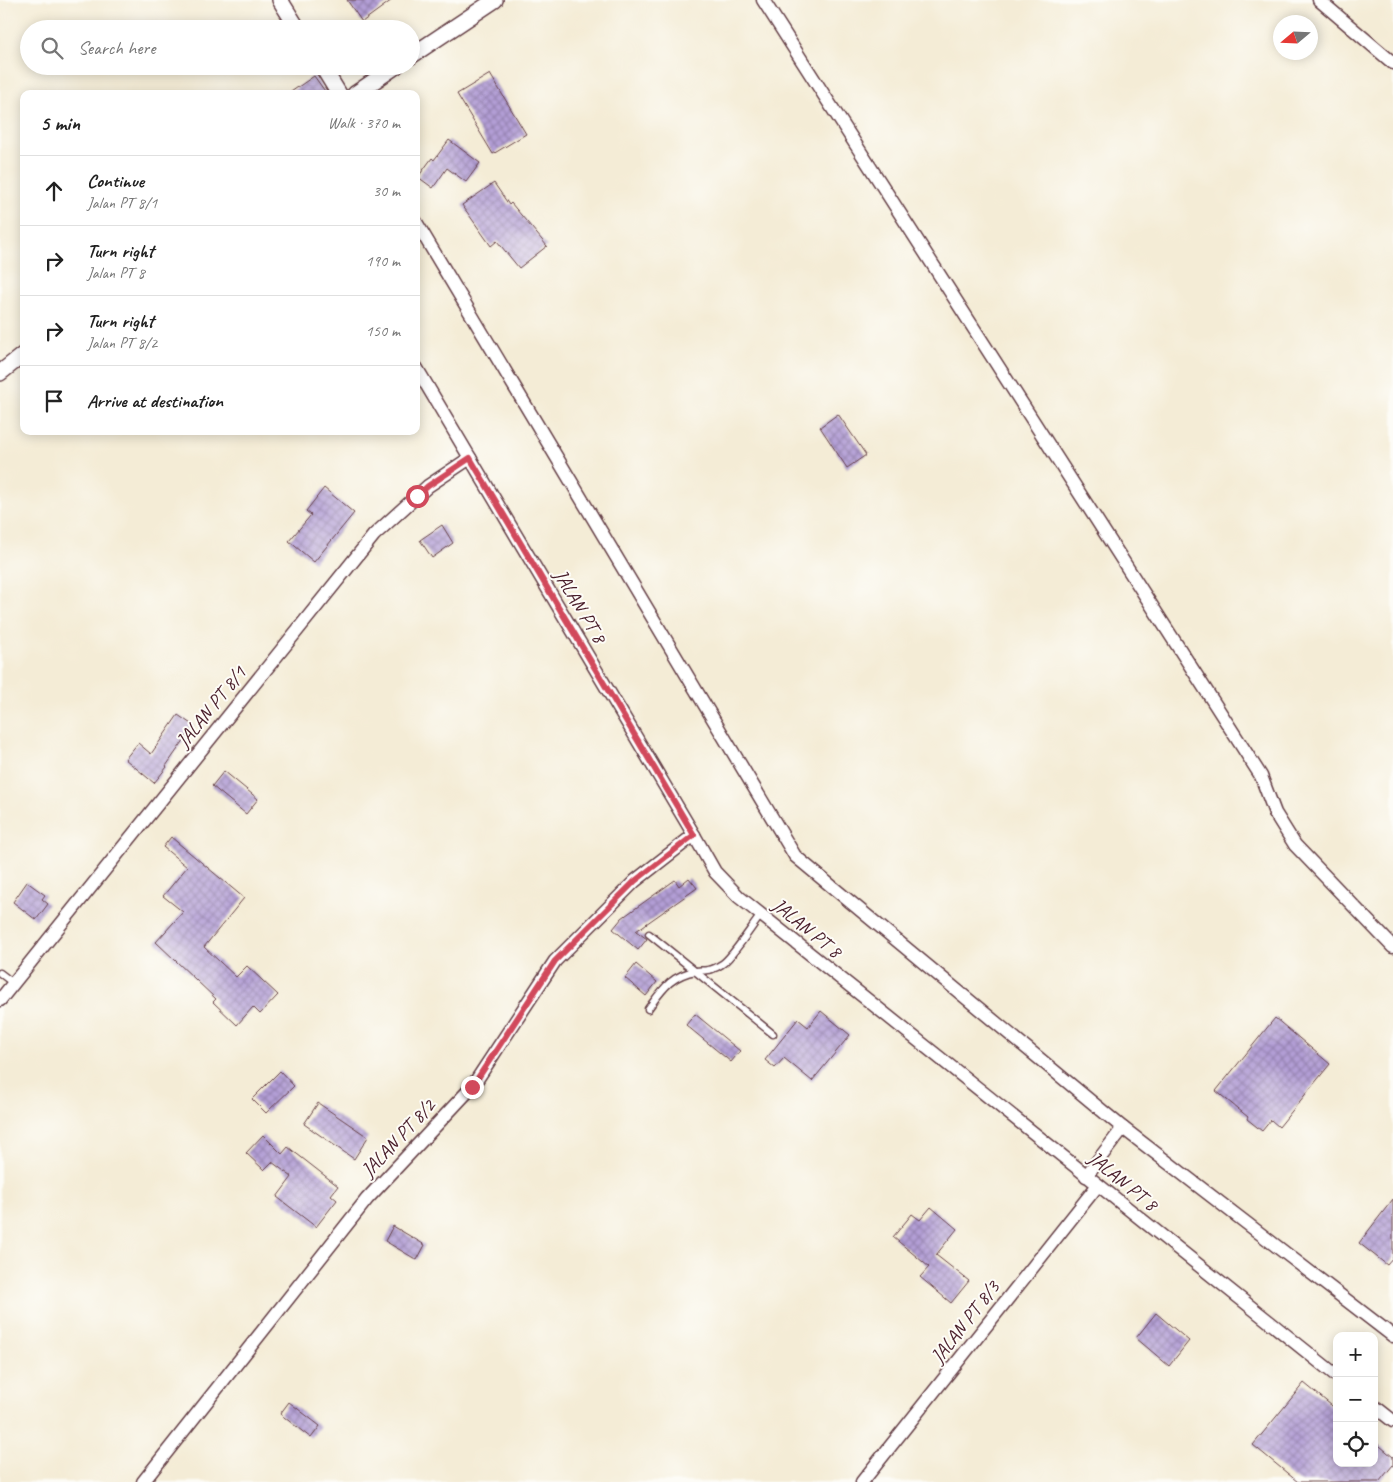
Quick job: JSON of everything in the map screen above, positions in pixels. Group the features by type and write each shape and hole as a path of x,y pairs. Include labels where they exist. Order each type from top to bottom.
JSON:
{"street":[{"path":"280,0 292,20"},
{"path":"420,50 495,0"},
{"path":"763,0 1255,768 1274,813 1294,845 1393,947"},
{"path":"1319,0 1393,63"},
{"path":"327,75 337,90"},
{"path":"361,90 383,75"},
{"path":"420,229 795,856 1123,1128 1393,1336"},
{"path":"0,373 20,357"},
{"name":"JALAN PT 8","path":"420,374 715,872 739,897 761,915 1333,1373"},
{"name":"JALAN PT 8/1","path":"0,1000 374,535 428,486 470,458"},
{"name":"JALAN PT 8/2","path":"143,1482 367,1199 472,1087 555,961 635,881 694,835"},
{"path":"1086,1176 1115,1141 1123,1128"},
{"name":"JALAN PT 8/3","path":"862,1482 1098,1186"},
{"path":"1378,1409 1393,1421"}],"lane":[{"path":"648,1008 674,978 696,971 709,971 724,963 761,915"},
{"path":"649,934 773,1034"},
{"path":"0,973 13,983"}],"building":[{"path":"347,0 392,0 365,20 361,20"},
{"path":"490,74 526,134 493,154 457,94"},
{"path":"314,76 324,90 294,90"},
{"path":"449,140 480,163 466,182 447,168 433,188 420,178 420,174 432,158 434,160"},
{"path":"494,183 509,205 511,203 547,246 519,268 497,241 491,246 462,205"},
{"path":"838,414 866,455 847,468 820,427"},
{"path":"324,488 354,513 314,562 289,541 311,515 306,511"},
{"path":"442,525 453,543 432,558 420,540"},
{"path":"178,715 194,726 154,783 125,759 138,743 151,754"},
{"path":"224,771 258,799 246,814 212,786"},
{"path":"171,837 244,898 204,947 236,977 247,966 278,995 260,1014 253,1007 237,1025 213,1002 216,999 156,942 183,912 163,896 187,867 163,847"},
{"path":"689,878 697,888 636,931 647,939 638,950 613,929 622,918 675,880 679,886"},
{"path":"27,882 45,895 42,899 48,904 36,920 13,902"},
{"path":"636,964 657,982 646,996 625,978"},
{"path":"821,1011 850,1035 812,1081 784,1058 775,1068 765,1060 798,1019 808,1027"},
{"path":"695,1014 740,1051 731,1062 686,1025"},
{"path":"1275,1018 1330,1064 1279,1127 1271,1120 1262,1131 1216,1091"},
{"path":"280,1071 294,1086 266,1113 252,1099"},
{"path":"318,1103 368,1137 354,1159 304,1124"},
{"path":"263,1135 282,1154 288,1147 338,1186 331,1195 337,1200 316,1227 277,1197 292,1177 272,1162 264,1170 246,1153"},
{"path":"1393,1199 1393,1258 1387,1265 1359,1243"},
{"path":"931,1207 957,1229 936,1255 969,1281 951,1303 920,1277 929,1267 893,1237 912,1214 920,1220"},
{"path":"393,1226 425,1245 417,1260 385,1241"},
{"path":"1156,1313 1189,1341 1169,1366 1136,1338"},
{"path":"1304,1383 1333,1407 1333,1467 1378,1467 1378,1444 1393,1457 1393,1465 1379,1482 1298,1482 1253,1445"},
{"path":"289,1402 320,1426 311,1438 280,1414"}],"route":[{"path":"417,496 428,486 470,458 694,835 635,881 555,961 472,1087"}]}
